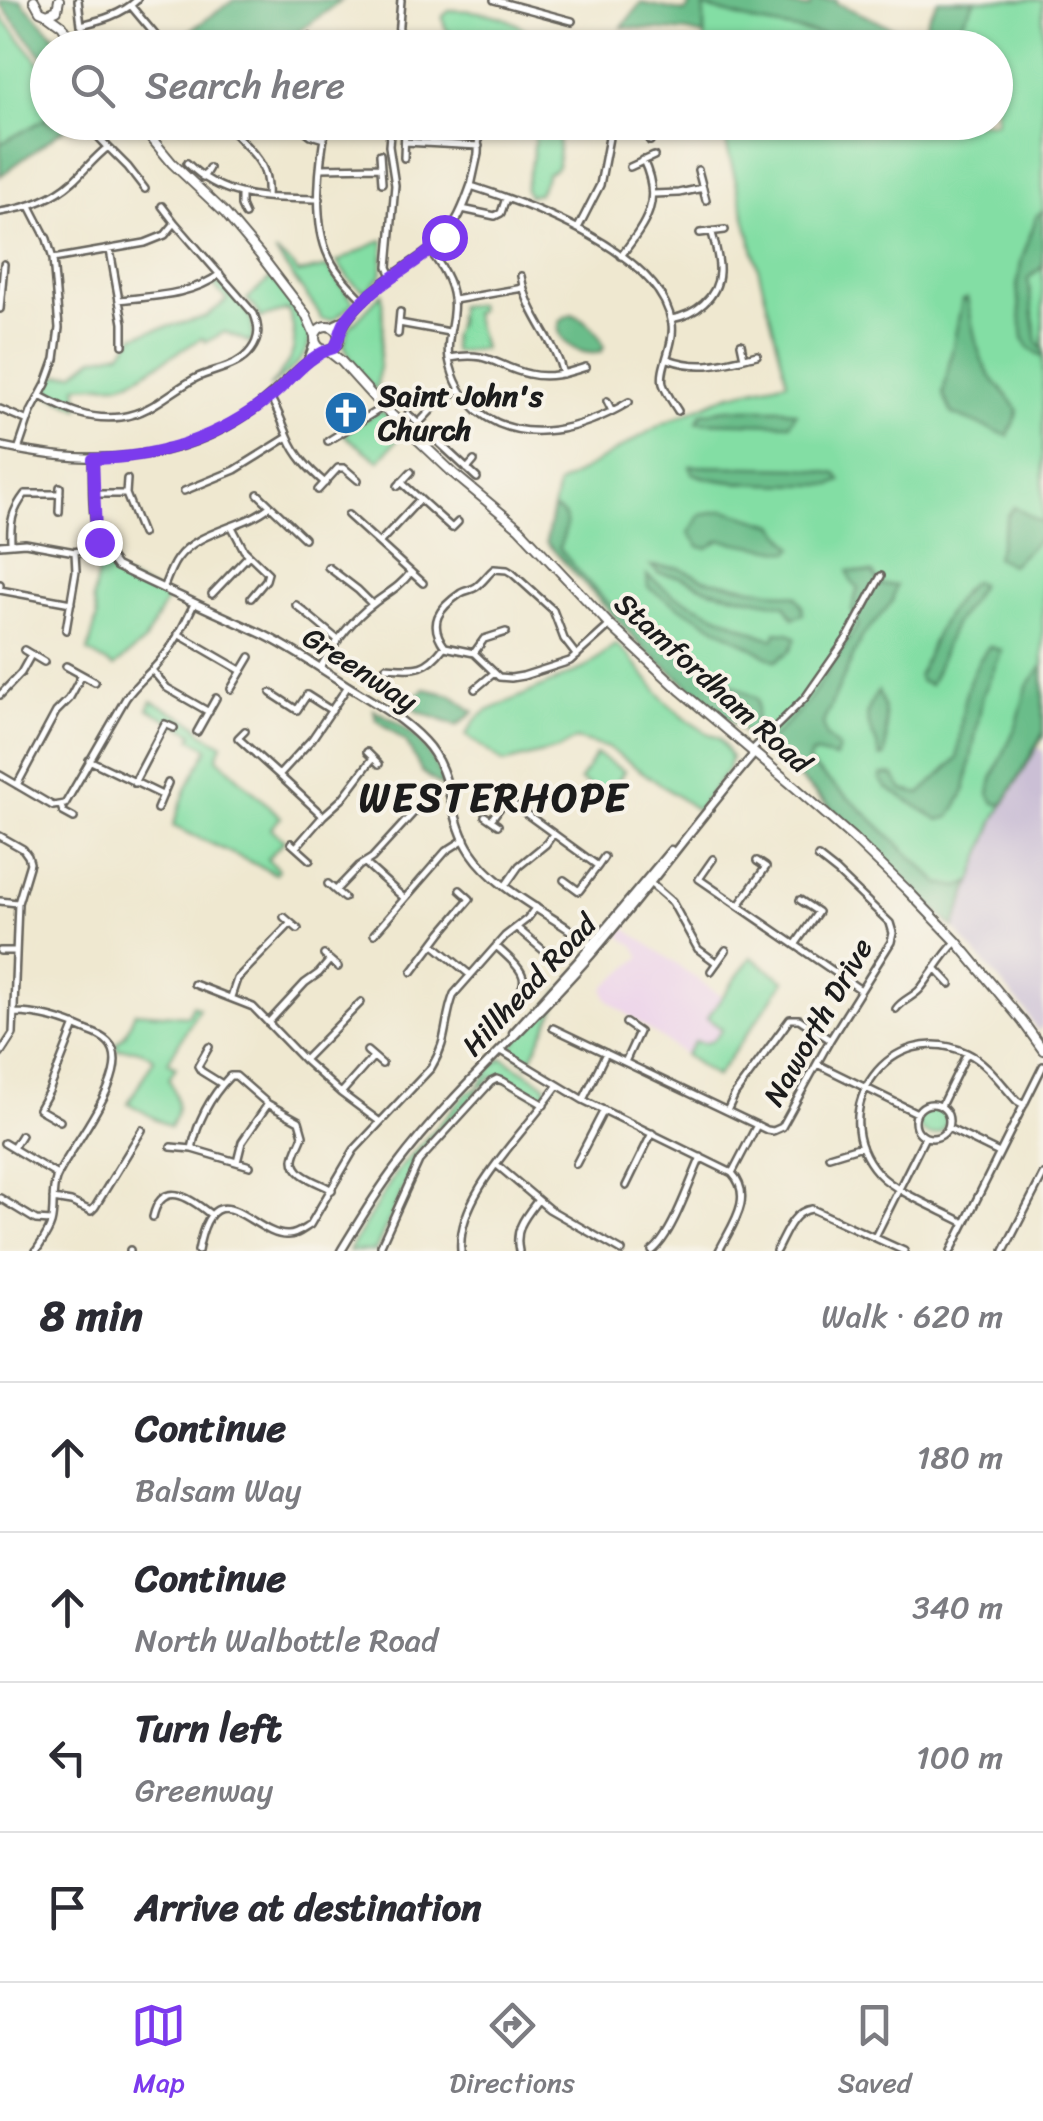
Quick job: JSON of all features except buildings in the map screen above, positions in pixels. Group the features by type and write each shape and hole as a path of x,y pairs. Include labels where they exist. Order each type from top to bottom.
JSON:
{"main road":[{"path":"36,2 39,10 65,30"},
{"path":"47,14 56,11 59,2"},
{"path":"59,2 62,26"},
{"path":"153,140 172,164 232,220 280,279 306,315 319,348 334,348 338,340"},
{"path":"306,315 335,330 341,360"},
{"path":"315,338 318,330 327,327"},
{"name":"Stamfordham Road","path":"326,350 341,360 452,473 519,528 610,625 680,691 853,838 957,942 1043,1050"}],"street":[{"path":"78,0 83,30"},
{"path":"80,25 109,18 137,0"},
{"path":"398,30 401,0"},
{"path":"494,0 572,21"},
{"path":"131,6 150,30"},
{"path":"101,140 145,189"},
{"path":"241,140 265,168 267,197"},
{"path":"324,140 321,230 327,254 364,302"},
{"path":"389,140 395,182 388,267 392,276"},
{"path":"327,327 347,318 392,276 430,251 449,232 471,186 479,140"},
{"path":"578,228 600,185 609,140"},
{"path":"404,158 405,142 479,146"},
{"path":"0,212 30,206 73,181 108,148"},
{"path":"380,154 382,184"},
{"path":"630,167 654,156"},
{"path":"621,256 646,221 652,194 644,160"},
{"path":"187,163 203,178 241,194 320,199"},
{"path":"203,178 210,168"},
{"path":"320,168 380,168"},
{"path":"698,170 706,200"},
{"path":"471,186 544,211 578,228 621,256 651,282 671,319 672,340 662,379 676,407 666,409"},
{"path":"652,194 703,188"},
{"path":"241,194 245,215"},
{"path":"462,208 495,216 501,213 507,197"},
{"path":"18,450 55,359 59,328 53,260 30,206"},
{"path":"40,396 84,416 126,416 245,356 258,334 254,314 162,206"},
{"path":"53,260 158,238 175,223"},
{"path":"700,233 725,230"},
{"path":"671,319 690,314 714,291 720,272 712,232"},
{"path":"110,250 120,300 122,345"},
{"path":"430,251 446,274 454,300 449,358 459,390 491,420 527,431 556,430 629,402"},
{"path":"0,308 4,264"},
{"path":"120,300 206,285 220,274"},
{"path":"522,276 531,311 555,351 563,374"},
{"path":"454,300 524,288"},
{"path":"398,334 400,312"},
{"path":"338,340 347,318"},
{"path":"399,324 449,332"},
{"path":"308,361 315,338"},
{"path":"740,344 744,358"},
{"path":"0,446 93,459 139,456 190,442 232,423 326,350"},
{"path":"449,358 476,355 530,374 563,374 586,367"},
{"path":"668,359 701,366 756,355"},
{"path":"418,424 436,405 459,390"},
{"path":"270,397 307,468 324,483"},
{"path":"607,401 612,411"},
{"path":"328,441 383,407"},
{"path":"0,409 28,421"},
{"path":"408,414 477,478"},
{"path":"184,491 235,470 288,437"},
{"path":"0,545 25,543 75,552 99,542 93,459"},
{"path":"467,469 474,461"},
{"path":"318,490 338,468 344,468 358,480"},
{"path":"411,472 400,484 452,528 458,522"},
{"path":"127,479 126,494 142,534"},
{"path":"12,544 10,521 24,494 60,490 59,512"},
{"path":"94,494 126,494"},
{"path":"258,494 304,538"},
{"path":"379,543 420,498"},
{"path":"163,589 177,558 194,543 270,507"},
{"path":"348,516 423,583"},
{"path":"232,527 249,555 268,572 252,598"},
{"name":"Greenway","path":"99,542 116,566 259,633 403,721 437,757 456,820 469,849 486,871 594,947"},
{"path":"66,630 76,572 75,552"},
{"path":"212,594 249,555"},
{"path":"328,567 372,604"},
{"path":"577,656 553,610 507,570 494,570 476,587 460,594 440,611 434,627 445,646 474,653 500,676 523,676 577,656 610,625"},
{"path":"320,668 337,639 372,604 400,587 411,572"},
{"path":"753,752 805,698 849,635 881,576"},
{"path":"0,587 71,603"},
{"path":"0,775 53,806 67,802 126,698 172,645 194,604"},
{"path":"296,605 337,639"},
{"path":"495,622 498,635"},
{"path":"551,633 560,629"},
{"path":"474,653 484,640 506,632"},
{"path":"178,634 242,670"},
{"path":"386,667 424,667 445,646"},
{"path":"24,650 44,662"},
{"path":"0,695 31,655"},
{"path":"397,656 397,668"},
{"path":"231,689 250,657"},
{"path":"66,666 94,682"},
{"path":"152,670 167,688 209,712"},
{"path":"475,689 494,672"},
{"path":"16,785 82,674"},
{"path":"279,775 312,739 348,686"},
{"path":"271,693 296,710 307,694 332,712"},
{"path":"197,732 216,698"},
{"path":"134,782 165,724 174,728"},
{"path":"245,731 238,738 323,816"},
{"path":"367,752 379,764"},
{"name":"Hillhead Road","path":"341,1251 394,1169 614,927 753,752"},
{"path":"310,860 294,845 342,799 373,758"},
{"path":"90,760 162,796"},
{"path":"156,809 168,783"},
{"path":"498,825 488,818 506,799 598,866"},
{"path":"61,806 63,812 74,818"},
{"path":"336,890 372,858 414,810"},
{"path":"505,886 519,866 553,834"},
{"path":"0,836 23,849 30,863 18,903 13,1034 0,1054"},
{"path":"374,934 446,851 465,839"},
{"name":"Naworth Drive","path":"553,1028 757,1125 773,1131 782,1128 893,933 890,922 818,857"},
{"path":"564,880 579,892 604,858"},
{"path":"713,859 699,879 861,990"},
{"path":"739,906 766,867 757,861"},
{"path":"365,863 405,898"},
{"path":"594,947 647,881 672,902 698,949 717,962"},
{"path":"328,884 344,898"},
{"path":"412,972 470,899 460,890"},
{"path":"795,945 818,912 800,900"},
{"path":"0,901 18,903"},
{"path":"198,1251 212,1215 230,1209 287,1236 310,1224 354,1150 439,1056 454,994 536,906"},
{"path":"284,917 298,929"},
{"path":"230,997 237,980 291,923"},
{"path":"517,928 543,950"},
{"path":"896,1009 904,998 918,993 944,954 957,942"},
{"path":"433,944 470,975"},
{"path":"496,946 518,965 524,985 500,1016"},
{"path":"0,951 15,950"},
{"path":"711,972 726,950"},
{"path":"268,1022 304,983 318,974 327,957 338,966"},
{"path":"934,968 950,984"},
{"path":"194,984 252,1007 304,1060 380,1122"},
{"path":"304,1060 361,1002"},
{"path":"14,1013 35,1013 74,1025 108,1042 116,1059 98,1108 54,1184 52,1221 36,1251"},
{"path":"726,1111 790,1018 830,1040"},
{"path":"625,1062 639,1032 626,1022"},
{"path":"60,1121 39,1109 74,1025"},
{"path":"209,1047 198,1066 223,1084"},
{"path":"965,1223 899,1188 876,1170 858,1130 858,1111 866,1088 880,1068 907,1050 950,1047 982,1062 1024,1105"},
{"path":"500,1050 583,1100 732,1173 740,1182 743,1199 719,1251"},
{"path":"367,1051 382,1064"},
{"path":"583,1100 606,1053"},
{"path":"941,1106 967,1053"},
{"path":"341,1092 374,1057"},
{"path":"817,1064 917,1113"},
{"path":"952,1251 1043,1066"},
{"path":"192,1149 196,1128 223,1084 230,1076 236,1076 268,1104 298,1121 303,1128 295,1154 296,1168 332,1190"},
{"path":"381,1251 420,1161 490,1082 503,1081 544,1105"},
{"path":"1036,1081 1043,1090"},
{"path":"461,1251 461,1230 468,1208 496,1164 557,1086"},
{"path":"237,1162 242,1142 268,1104"},
{"path":"927,1104 941,1106 948,1114 948,1128 938,1137 925,1136 916,1127 917,1113 927,1104"},
{"path":"576,1164 604,1110"},
{"path":"732,1173 757,1125"},
{"path":"948,1128 1000,1154"},
{"path":"53,1199 91,1211 95,1208 142,1130"},
{"path":"13,1148 21,1134"},
{"path":"626,1186 652,1134"},
{"path":"875,1237 925,1136"},
{"path":"4,1143 58,1175"},
{"path":"830,1156 862,1146"},
{"path":"171,1147 250,1166"},
{"path":"652,1251 668,1232 701,1157"},
{"path":"496,1164 538,1200 622,1251"},
{"path":"1004,1251 1043,1175"},
{"path":"152,1216 160,1197 171,1195 191,1200 212,1215"},
{"path":"0,1198 36,1220 52,1221"},
{"path":"519,1251 520,1224 538,1200"},
{"path":"776,1251 796,1216 805,1209 820,1211 904,1251"}],"shaded area":[{"path":"1037,747 1043,751 1043,1026 1037,1031 1026,1011 954,928 995,819"},
{"path":"625,928 721,996 751,957 785,981 716,1077 606,996 607,985 641,957 635,946 620,936"}],"green space":[{"path":"0,0 20,0 49,30 30,30 30,41"},
{"path":"234,0 342,0 301,30 191,30"},
{"path":"685,0 729,0 742,4 756,0 809,8 812,0 836,0 898,30 798,30 704,7 704,30 622,27 641,3 685,12 690,6"},
{"path":"938,0 975,0 959,27 924,30"},
{"path":"975,0 1043,0 1043,219 1030,277 1043,266 1043,737 995,819 954,928 776,756 643,648 546,542 558,485 660,425 728,395 787,381 725,140 1013,140 1013,30 958,30"},
{"path":"703,6 798,30 704,30"},
{"path":"450,10 483,13 506,19 525,30 448,30 443,16"},
{"path":"0,15 30,51 30,127 0,144"},
{"path":"30,127 30,140 49,140 0,176 0,144"},
{"path":"534,140 559,140 557,168 547,174 539,193 529,196 525,189"},
{"path":"1043,211 1043,266 1028,279 1037,342 1043,357 1029,348 1023,338 1017,287 1037,215"},
{"path":"382,240 381,276 366,291 353,283 337,262"},
{"path":"275,252 298,273 328,267 354,303 333,320 321,319"},
{"path":"272,277 298,311 310,335 302,358 269,388 292,352 292,323 288,310 260,318 247,299"},
{"path":"219,282 250,316 251,343 225,332 206,342 202,338 132,380 77,386 79,408 50,395 49,383 54,376 75,373 94,358 122,352 135,335 206,317 227,300 212,284"},
{"path":"382,293 383,326 374,389 356,368 344,345 349,328"},
{"path":"967,298 985,367 1018,411 1008,436 952,414 943,394 962,301"},
{"path":"477,304 478,311 473,313 483,349 454,352 452,337 458,324 458,306"},
{"path":"572,314 596,332 604,347 601,352 579,351 563,339 559,325"},
{"path":"783,409 796,413 790,424 697,422 702,413"},
{"path":"378,412 405,431 379,461 343,434"},
{"path":"690,466 802,468 837,474 841,481 832,485 741,483 692,473"},
{"path":"1014,507 1043,523 1043,536 1011,565 996,557"},
{"path":"553,509 566,520 559,548 606,601 656,638 757,699 753,739 643,648 546,542"},
{"path":"725,510 775,525 794,548 789,552 720,540 708,548 700,547 689,533 701,514"},
{"path":"100,560 114,573 168,597 144,642 114,667 88,652 97,617 93,599"},
{"path":"651,566 680,568 704,579 796,596 803,614 793,618 785,605 710,590 681,577 658,573"},
{"path":"848,571 873,573 881,585 896,585 892,602 862,637 823,723 826,736 839,748 836,758 816,753 808,763 940,884 960,887 971,882 954,928 764,747 808,701 858,625 852,610 858,587"},
{"path":"647,575 673,595 763,636 774,639 776,632 788,633 796,638 790,651 776,661 662,597 648,587"},
{"path":"973,581 980,584 978,589 954,625 930,685 921,682 918,677 940,626"},
{"path":"616,644 666,702 687,720 719,738 731,757 728,770 697,810 608,748 576,739 558,749 504,763 466,735 476,719 487,711 587,667"},
{"path":"989,646 1002,651 983,695 965,791 950,817 939,820 887,788 880,779 882,774 893,775 903,790 920,794 957,759 968,687"},
{"path":"1043,665 1043,733 1003,805 994,803 989,794 992,779 1017,724 1027,686"},
{"path":"425,689 451,695 474,712 457,726 417,711 411,699"},
{"path":"878,691 886,731 885,756 880,757 867,719"},
{"path":"152,701 196,724 202,733 222,744 217,758 281,817 271,828 284,841 267,859 278,869 276,874 173,826 187,787 208,748 191,739 193,733 148,709"},
{"path":"374,710 400,724 419,741 434,762 445,789 422,772 406,742 376,719"},
{"path":"596,754 624,771 608,798 580,780"},
{"path":"751,957 785,981 716,1077 685,1055 695,1041 708,1042 720,1033 722,1029 707,1018"},
{"path":"561,990 528,1065 511,1051 512,1046"},
{"path":"192,1005 199,1008 168,1062 176,1067 169,1079 177,1103 170,1127 128,1103 154,1059 137,1050 118,1050 115,1045 125,1035 135,1012 188,1016"},
{"path":"503,1058 546,1085 546,1094 540,1098 498,1076 482,1087 479,1085"},
{"path":"477,1088 418,1157 375,1251 349,1251 397,1171 467,1093"},
{"path":"932,1107 942,1111 946,1121 942,1131 932,1135 922,1131 918,1121 922,1111"}],"place":[{"name":"Saint John's Church","path":"346,413"}],"district":[{"name":"WESTERHOPE","path":"494,797"}],"route":[{"path":"99,542 93,459 167,450 239,419 277,391 308,361 334,348 347,318 386,280 444,237"}]}
